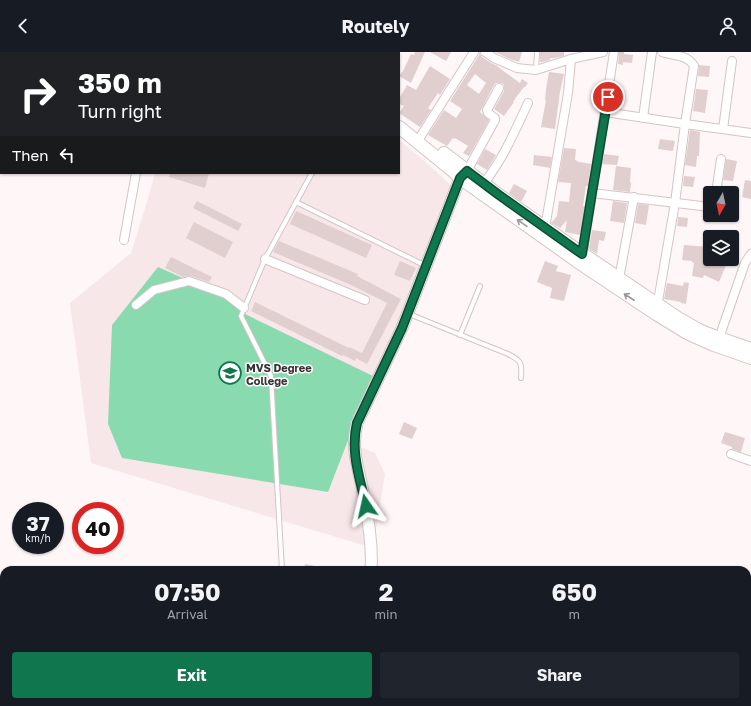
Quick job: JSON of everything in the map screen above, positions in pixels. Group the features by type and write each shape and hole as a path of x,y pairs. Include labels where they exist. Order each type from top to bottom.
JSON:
{"main road":[{"path":"400,119 453,171 484,183 545,228 582,259 619,279 657,309"},
{"path":"400,128 419,139"},
{"path":"464,174 582,259 657,309 678,318 716,342 751,358"},
{"path":"716,342 751,349"}],"street":[{"path":"17,52 30,52"},
{"path":"419,139 474,52"},
{"path":"487,53 494,58 517,68 536,70 589,53 603,52"},
{"path":"582,259 614,52"},
{"path":"643,118 652,52"},
{"path":"657,309 675,203 694,66 691,60 662,52"},
{"path":"545,228 568,93 571,60"},
{"path":"723,129 732,61"},
{"path":"371,566 368,518 354,442 357,423 402,328 464,174 495,120 495,118 486,110 499,88"},
{"path":"484,183 507,149 528,103"},
{"path":"605,112 751,133"},
{"path":"717,186 721,159"},
{"path":"124,240 136,174"},
{"path":"592,193 703,206"},
{"path":"619,279 634,197"},
{"path":"716,342 745,263 751,254"},
{"path":"265,259 365,300"},
{"path":"136,305 154,290 189,281 226,294 244,308"},
{"path":"731,454 751,461"}],"lane":[{"path":"536,70 537,52"},
{"path":"282,566 271,376 241,316 265,259 311,174"},
{"path":"296,202 426,266"},
{"path":"460,335 480,286"},
{"path":"408,314 518,359 521,368 521,378"}],"shaded area":[{"name":"MVS Degree College","path":"400,141 456,190 353,444 375,453 385,474 373,548 91,463 70,303 131,253 155,174 400,174"}],"green space":[{"path":"158,267 223,296 247,315 373,376 328,492 122,458 108,424 112,325"}],"building":[{"path":"415,52 425,52 411,83 400,77 400,75 411,54 414,55"},
{"path":"430,52 451,52 446,61"},
{"path":"479,52 482,57 498,66 520,83 522,79 528,83 517,96 504,116 494,109 504,91 504,85 502,83 496,83 494,85 480,112 489,120 469,156 463,153 468,146 455,138 453,138 447,146 428,135 444,110 456,118 462,109 450,101 479,55","holes":["475,74 486,83 479,94 467,85"]},
{"path":"495,52 522,52 519,62"},
{"path":"540,52 564,52 564,56 550,58 550,60 540,62"},
{"path":"619,52 633,55 632,63 623,62 623,65 618,64"},
{"path":"699,65 710,66 709,77 698,76"},
{"path":"430,66 450,79 440,95 438,93 428,108 431,110 420,127 400,114 404,106 400,104 400,97 407,85 416,90"},
{"path":"549,72 564,74 555,129 541,127"},
{"path":"696,89 708,90 705,113 693,111"},
{"path":"690,130 700,132 699,156 697,156 696,167 685,165"},
{"path":"660,139 675,141 673,151 658,149"},
{"path":"564,148 576,149 575,160 591,164 588,186 586,186 583,206 585,206 580,235 565,232 567,220 560,228 551,223 557,216 559,201 569,202 571,183 558,182"},
{"path":"485,149 496,155 487,170 477,164"},
{"path":"604,154 619,156 617,165 602,164"},
{"path":"534,155 552,157 550,168 533,165"},
{"path":"726,159 737,161 733,181 723,180"},
{"path":"616,166 631,168 630,192 613,190"},
{"path":"170,174 209,174 205,188 169,177"},
{"path":"684,176 695,177 693,187 683,186"},
{"path":"745,180 751,181 751,199 742,197"},
{"path":"514,184 527,191 521,202 509,193"},
{"path":"197,201 242,224 238,231 193,208"},
{"path":"613,201 627,203 624,223 610,221"},
{"path":"638,204 649,205 646,225 635,223"},
{"path":"296,211 372,245 366,258 290,224"},
{"path":"678,217 688,218 687,227 677,226"},
{"path":"194,222 233,242 225,258 186,238"},
{"path":"592,230 606,232 604,241 599,240 597,254 589,249"},
{"path":"279,241 358,274 357,276 401,299 367,364 356,358 355,361 343,355 342,356 251,311 255,302 362,353 387,303 351,285 273,252"},
{"path":"684,245 703,247 703,266 726,266 719,282 704,275 703,278 692,276 694,263 692,261 682,260"},
{"path":"171,257 212,277 209,282 191,276 183,277 165,268"},
{"path":"400,261 416,268 410,281 394,275"},
{"path":"545,261 558,266 556,271 571,275 564,301 550,298 552,288 537,282"},
{"path":"684,282 689,283 686,304 664,299 667,283 683,286"},
{"path":"404,422 417,428 412,439 399,434"},
{"path":"725,432 745,438 741,452 721,443"},
{"path":"305,564 316,566 305,566"}],"place":[{"name":"MVS Degree College","path":"230,373"}],"route":[{"path":"366,506 358,473 354,442 357,423 402,328 460,178 467,171 582,254 608,97"}]}
